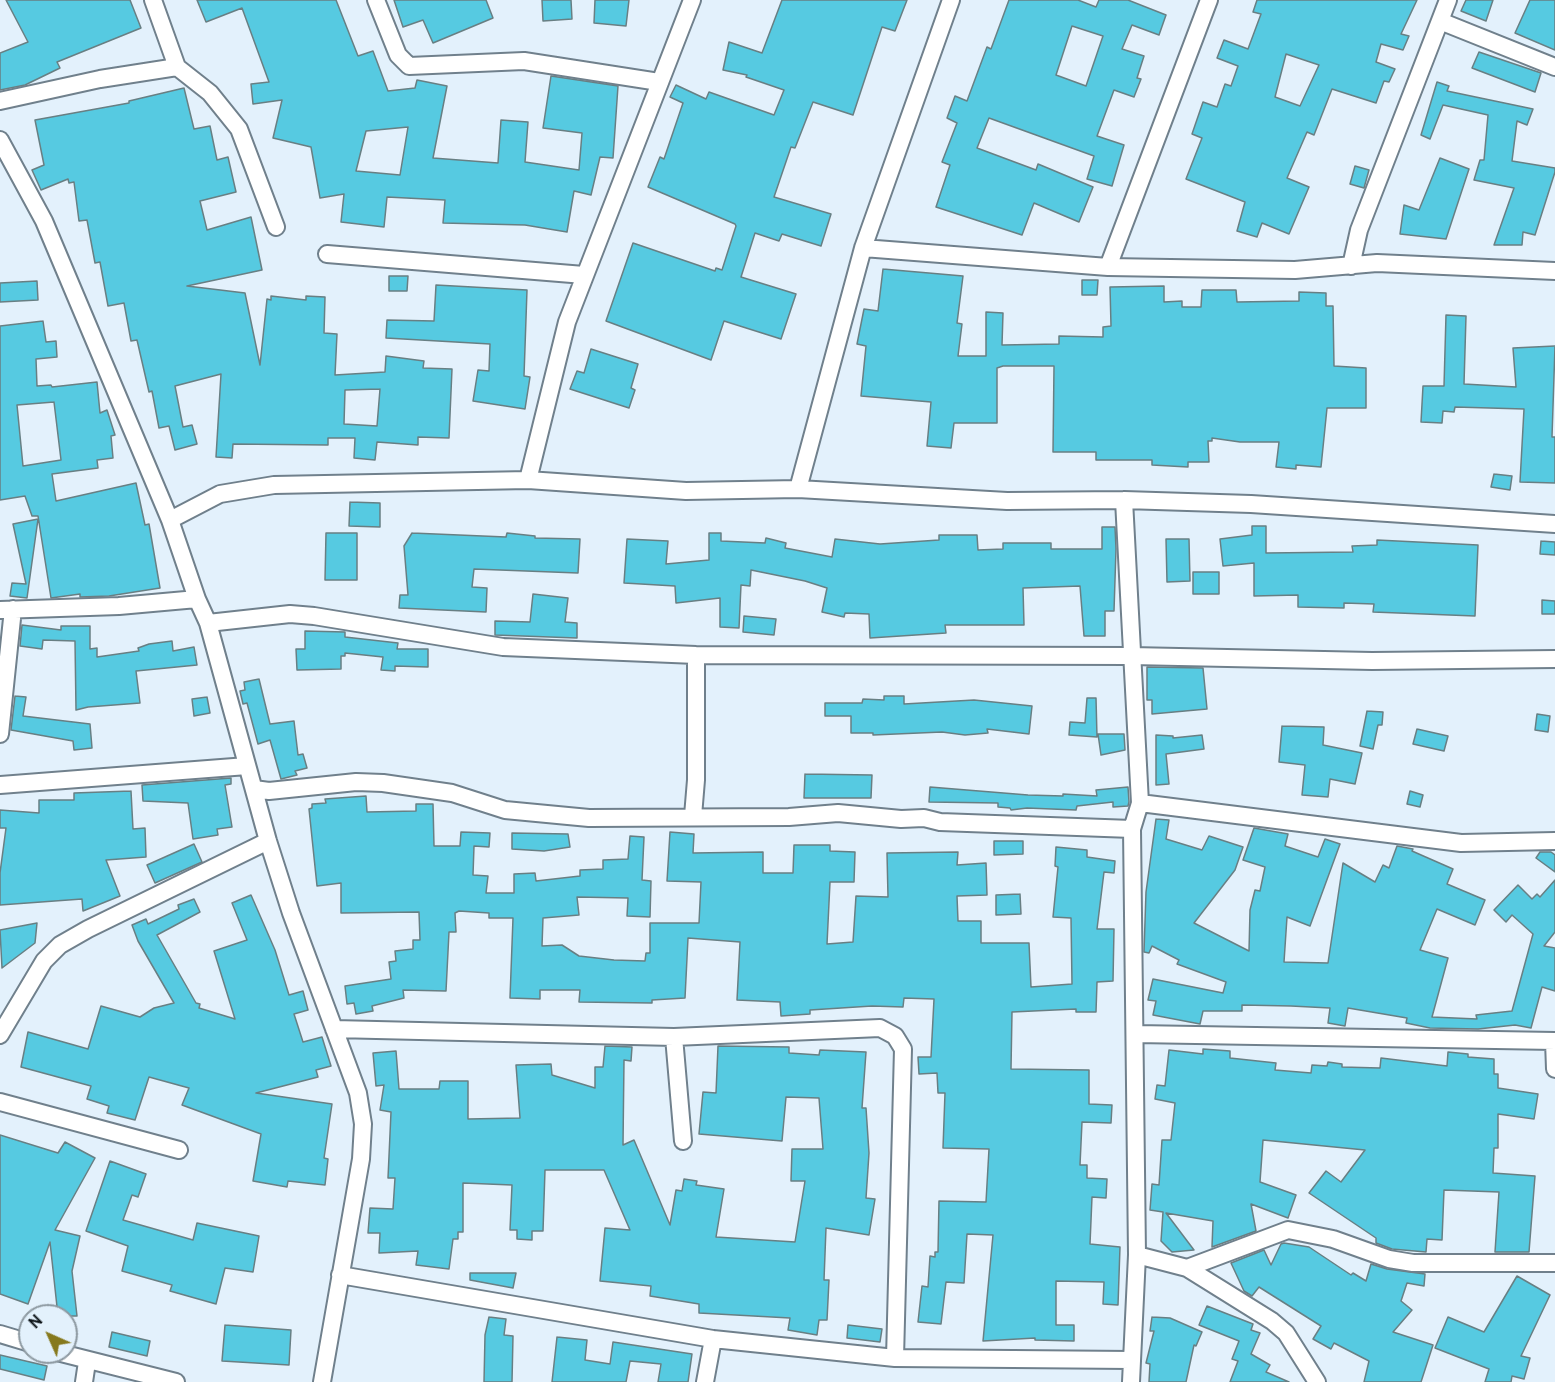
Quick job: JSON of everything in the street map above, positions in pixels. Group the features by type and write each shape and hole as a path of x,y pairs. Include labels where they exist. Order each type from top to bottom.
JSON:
{"street":[{"path":"153,0 177,67 210,93 239,129 276,227"},
{"path":"376,0 398,54 409,66 524,61 659,82"},
{"path":"528,480 567,322 692,0"},
{"path":"798,489 863,248 951,0"},
{"path":"1108,267 1209,0"},
{"path":"1351,266 1359,230 1448,0"},
{"path":"1440,21 1555,67"},
{"path":"0,101 100,79 177,67"},
{"path":"0,140 44,221 170,520 197,599 208,623 268,841 291,913 358,1093 363,1124 361,1159 321,1382"},
{"path":"863,248 1108,267 1295,270 1377,262 1555,271"},
{"path":"327,254 584,275"},
{"path":"170,520 219,494 274,485 528,480 686,491 798,489 1007,501 1124,500 1251,504 1555,524"},
{"path":"1124,500 1140,803 1132,829 1137,1255 1131,1382"},
{"path":"0,734 6,610 120,606 197,599"},
{"path":"208,623 291,614 314,615 503,647 696,655 1131,656 1372,661 1555,659"},
{"path":"693,816 696,780 696,655"},
{"path":"0,785 247,765"},
{"path":"254,789 269,791 356,782 383,783 452,793 505,810 589,818 789,817 838,813 901,819 924,818 940,822 1132,829"},
{"path":"1140,803 1451,842 1555,841"},
{"path":"0,1035 5,1012 44,961 60,945 268,841"},
{"path":"334,1029 674,1037 880,1028 895,1036 903,1049 895,1358"},
{"path":"1136,1034 1555,1041 1555,1069"},
{"path":"674,1037 683,1141"},
{"path":"0,1102 179,1150"},
{"path":"1187,1268 1288,1230 1333,1239 1389,1259 1413,1263 1555,1263"},
{"path":"1137,1255 1187,1268 1272,1321 1286,1333 1317,1382"},
{"path":"340,1275 713,1339 895,1358 1131,1360"},
{"path":"0,1334 18,1339"},
{"path":"705,1382 713,1339"},
{"path":"78,1359 176,1382"},
{"path":"84,1382 87,1362"}],"building":[{"path":"6,0 130,0 141,28 57,62 60,68 25,85 0,90 0,53 28,42"},
{"path":"197,0 336,0 358,56 373,51 388,91 415,88 417,80 447,86 433,158 498,163 501,120 528,122 525,162 579,170 582,133 543,128 551,76 618,86 613,158 600,157 591,195 574,191 567,232 525,225 443,223 445,200 387,197 384,227 341,222 344,194 320,198 311,147 273,138 282,100 253,104 251,84 269,82 242,8 206,22","holes":["408,127 400,175 356,171 366,131"]},
{"path":"394,0 486,0 493,18 433,43 423,20 403,27"},
{"path":"542,0 571,0 572,19 543,21"},
{"path":"595,0 629,0 626,26 594,23"},
{"path":"782,0 907,0 895,31 882,27 853,115 813,102 795,148 791,147 774,197 831,214 821,246 782,234 779,241 755,233 741,277 796,294 781,339 724,321 711,360 606,321 633,243 715,271 716,268 722,270 735,224 648,187 660,157 664,159 683,103 670,97 676,85 706,99 709,92 774,115 784,90 746,77 747,75 723,70 729,42 762,53"},
{"path":"1009,0 1078,0 1096,7 1099,0 1128,0 1166,15 1159,35 1132,25 1122,49 1144,56 1137,78 1141,79 1134,97 1114,90 1097,136 1124,145 1112,186 1087,179 1094,156 989,118 977,148 1036,170 1038,164 1093,187 1079,222 1034,203 1022,235 936,207 950,165 942,162 957,123 947,118 955,96 967,101 987,47 991,49","holes":["1072,26 1103,36 1086,86 1056,75"]},
{"path":"1257,0 1417,0 1401,34 1409,36 1403,50 1381,44 1376,62 1395,69 1389,82 1384,81 1376,103 1332,89 1314,135 1307,132 1287,178 1309,187 1289,234 1262,223 1257,237 1237,231 1245,202 1186,179 1202,138 1192,134 1203,102 1217,107 1225,84 1231,86 1238,66 1217,58 1224,40 1248,49 1261,14 1253,12","holes":["1286,54 1319,65 1300,106 1275,97"]},
{"path":"1466,0 1493,0 1486,21 1461,11"},
{"path":"1530,0 1555,0 1555,50 1515,33"},
{"path":"1479,52 1541,73 1535,92 1472,68"},
{"path":"1437,82 1449,86 1447,91 1533,109 1527,125 1517,121 1512,161 1555,168 1555,172 1535,235 1523,232 1522,245 1494,245 1514,188 1474,180 1480,160 1484,160 1488,115 1443,105 1430,139 1421,135"},
{"path":"184,88 194,129 210,126 217,160 228,157 236,192 200,201 207,230 251,217 262,270 187,286 245,293 260,365 267,299 271,300 271,296 306,300 306,296 325,297 324,333 337,334 335,375 385,372 386,356 424,361 423,368 452,369 449,438 418,437 418,445 377,442 375,460 354,458 355,438 328,438 328,445 233,444 232,458 216,457 221,374 175,386 183,427 192,425 197,444 175,450 169,426 159,428 152,391 149,392 137,340 131,341 124,303 108,306 100,262 95,263 87,220 79,221 74,182 69,183 68,179 41,190 32,170 44,165 35,120 129,103 129,101","holes":["380,389 377,426 344,424 345,390"]},
{"path":"1440,158 1469,169 1446,239 1400,234 1404,205 1419,210"},
{"path":"1355,166 1369,170 1364,188 1350,184"},
{"path":"883,269 963,276 957,323 962,324 958,356 986,356 986,312 1003,313 1002,345 1059,344 1059,336 1103,337 1103,327 1111,326 1110,287 1164,286 1164,302 1182,301 1182,307 1201,307 1202,290 1236,290 1237,302 1299,301 1299,292 1326,293 1326,306 1333,306 1334,366 1366,368 1366,408 1327,408 1321,467 1296,465 1296,469 1276,467 1279,442 1240,442 1212,438 1212,441 1208,441 1209,462 1188,462 1188,467 1152,465 1152,460 1096,460 1096,452 1053,452 1054,366 1003,366 997,368 997,423 954,423 951,448 927,446 931,402 861,396 866,346 857,344 864,309 878,311"},
{"path":"389,276 408,276 407,291 389,291"},
{"path":"1082,280 1098,280 1097,295 1082,295"},
{"path":"37,281 38,300 0,302 0,283"},
{"path":"436,285 527,290 524,376 530,377 525,409 473,401 478,370 489,371 490,344 386,338 387,320 434,321"},
{"path":"1446,315 1466,316 1464,384 1516,387 1513,348 1555,346 1552,437 1555,437 1555,483 1520,482 1524,409 1455,407 1454,412 1443,411 1442,423 1421,422 1423,386 1444,386"},
{"path":"43,321 46,342 56,341 57,357 36,359 37,386 51,385 52,387 97,382 100,413 107,410 115,435 111,436 113,458 97,460 98,468 52,474 56,501 136,483 145,525 149,524 160,588 109,596 80,597 80,594 51,598 38,516 32,516 25,496 0,500 0,326","holes":["54,402 61,460 23,466 17,405"]},
{"path":"591,349 638,364 631,388 635,390 629,408 570,389 577,371 584,373"},
{"path":"1494,474 1512,476 1510,490 1491,487"},
{"path":"350,502 380,503 380,527 349,526"},
{"path":"38,519 27,598 10,596 12,583 26,584 13,524"},
{"path":"1252,526 1266,526 1266,553 1353,552 1352,546 1377,545 1377,540 1478,545 1475,616 1373,612 1374,604 1344,603 1344,608 1298,607 1298,595 1254,596 1254,563 1223,566 1220,539 1252,535"},
{"path":"1102,527 1115,527 1116,549 1114,611 1105,611 1105,636 1084,636 1080,586 1023,588 1024,625 945,625 946,633 870,638 869,614 845,613 844,617 822,612 827,588 805,581 751,570 750,586 741,585 739,628 720,627 720,598 676,603 675,586 624,583 627,539 668,541 666,564 709,560 709,533 721,533 721,541 765,543 766,538 786,543 785,548 832,557 835,539 880,544 939,540 939,535 977,535 978,550 1003,549 1003,543 1051,543 1051,549 1102,549"},
{"path":"326,533 357,533 357,580 325,580"},
{"path":"412,533 506,537 507,533 535,536 535,538 580,539 578,573 474,569 472,587 487,588 486,612 399,608 400,595 408,595 404,546"},
{"path":"1166,539 1189,539 1190,581 1167,582"},
{"path":"1541,541 1555,542 1555,555 1540,554"},
{"path":"1193,572 1219,572 1219,594 1193,594"},
{"path":"533,594 568,598 565,622 577,623 577,638 495,635 495,621 530,622"},
{"path":"1542,600 1555,601 1555,614 1542,614"},
{"path":"744,616 776,619 774,635 743,632"},
{"path":"22,625 61,630 61,626 90,626 90,649 97,648 97,657 139,651 138,648 149,644 172,641 173,651 194,647 197,665 136,671 140,703 76,710 75,641 43,640 42,649 20,646"},
{"path":"305,631 345,632 345,637 398,643 397,649 428,649 428,667 395,666 395,671 381,670 383,657 345,653 345,656 341,656 341,669 297,670 296,649 305,649"},
{"path":"1147,667 1203,668 1207,709 1152,714 1152,700 1147,700"},
{"path":"259,679 270,724 294,721 298,755 303,754 307,768 295,771 297,775 281,779 270,740 258,744 247,703 243,704 240,691 245,690 244,682"},
{"path":"15,696 26,697 23,716 90,724 92,748 74,750 73,741 11,730"},
{"path":"884,696 904,696 904,704 974,700 1032,706 1029,734 987,729 988,733 965,735 942,732 873,735 873,733 851,733 851,716 825,716 825,703 862,703 863,699 884,700"},
{"path":"207,697 210,713 194,716 192,699"},
{"path":"1087,698 1096,698 1097,737 1069,735 1070,722 1085,723"},
{"path":"1367,711 1383,712 1382,725 1378,725 1373,749 1360,746"},
{"path":"1537,714 1550,716 1548,732 1535,730"},
{"path":"1282,726 1324,727 1323,745 1362,753 1355,784 1330,779 1328,797 1302,795 1305,765 1279,762"},
{"path":"1417,729 1448,736 1444,751 1413,744"},
{"path":"1098,734 1124,734 1125,750 1101,755"},
{"path":"1156,735 1173,736 1173,738 1202,735 1204,749 1166,754 1169,784 1156,785"},
{"path":"805,774 872,775 871,798 804,798"},
{"path":"231,778 231,784 225,785 232,827 217,829 218,835 193,839 188,803 143,801 142,785"},
{"path":"930,787 1028,795 1097,796 1096,790 1128,787 1129,802 1128,806 1113,807 1113,802 1077,806 1076,810 1027,808 1011,810 998,807 998,803 929,802"},
{"path":"131,791 133,829 145,828 146,857 106,860 120,896 83,911 82,899 0,905 0,873 6,828 0,828 0,810 39,813 39,800 74,800 74,793"},
{"path":"1410,791 1423,795 1420,807 1407,804"},
{"path":"366,796 367,812 416,811 416,804 433,804 434,846 460,846 461,832 490,833 489,847 474,846 473,875 488,876 486,893 514,893 514,874 535,873 536,881 580,876 580,870 603,869 603,860 628,859 630,836 644,837 642,880 651,881 650,917 627,916 628,898 577,897 579,915 543,918 542,946 562,945 579,956 614,960 645,961 646,953 650,953 650,923 699,923 701,882 667,881 670,832 694,834 693,853 763,852 763,873 793,873 794,845 830,845 830,851 855,852 854,882 830,882 827,944 853,942 856,896 888,897 887,853 958,852 957,865 986,863 987,895 957,896 958,921 981,921 981,943 1029,943 1031,987 1072,984 1071,918 1053,917 1058,867 1055,866 1056,847 1087,850 1087,857 1115,861 1114,873 1104,872 1097,929 1114,929 1113,981 1097,982 1096,1012 1076,1012 1076,1009 1012,1012 1011,1069 1089,1070 1089,1104 1112,1105 1111,1123 1082,1122 1080,1165 1087,1165 1087,1178 1107,1179 1106,1198 1092,1197 1090,1244 1120,1247 1118,1305 1103,1304 1104,1282 1056,1281 1056,1325 1074,1325 1074,1341 1035,1340 1035,1338 983,1341 993,1235 967,1234 964,1283 946,1282 941,1324 918,1322 922,1286 928,1287 930,1256 935,1257 935,1252 938,1252 939,1201 986,1202 989,1149 943,1148 945,1093 938,1093 937,1073 919,1074 918,1057 931,1057 934,999 904,998 903,1007 872,1006 810,1010 810,1014 781,1016 780,1002 737,1000 740,942 688,938 685,998 652,1000 652,1003 579,1002 580,990 540,990 540,999 510,998 513,918 489,918 489,913 459,911 455,913 456,932 449,932 446,991 403,990 404,998 372,1006 373,1011 356,1014 354,1003 347,1004 345,986 391,979 389,962 396,961 395,951 413,949 413,940 420,940 419,912 341,913 341,883 317,886 309,809 312,808 312,804 326,803 325,799"},
{"path":"1156,819 1169,820 1166,839 1202,850 1209,836 1243,847 1235,870 1194,923 1249,951 1250,910 1255,890 1260,891 1265,867 1243,860 1254,828 1288,834 1285,846 1318,857 1325,839 1340,844 1310,926 1287,917 1284,962 1328,963 1343,863 1375,882 1383,865 1389,868 1397,846 1413,849 1412,851 1453,869 1447,884 1485,900 1475,925 1437,909 1420,950 1448,958 1432,1017 1477,1019 1476,1015 1512,1011 1533,934 1512,915 1506,922 1494,910 1518,885 1532,899 1537,894 1540,897 1555,880 1555,932 1544,946 1555,948 1555,991 1542,987 1531,1028 1515,1025 1478,1029 1430,1028 1406,1023 1407,1018 1348,1008 1345,1026 1328,1023 1330,1008 1291,1006 1242,1005 1242,1011 1203,1011 1200,1024 1153,1015 1156,1001 1148,1000 1153,979 1223,993 1226,982 1177,964 1179,960 1152,946 1149,953 1144,952 1146,892"},
{"path":"512,833 568,834 570,847 544,851 512,849"},
{"path":"994,841 1023,841 1023,854 994,855"},
{"path":"194,844 202,862 155,883 147,865"},
{"path":"1540,852 1551,852 1555,855 1555,872 1536,858"},
{"path":"1020,894 1021,914 996,915 996,895"},
{"path":"251,895 275,950 289,995 303,991 308,1010 294,1014 303,1042 322,1037 331,1066 316,1070 318,1077 256,1093 332,1104 324,1158 328,1159 325,1185 288,1181 287,1187 253,1181 261,1134 182,1105 189,1088 149,1077 135,1120 107,1113 109,1106 87,1099 91,1086 21,1067 28,1032 88,1049 101,1006 140,1017 154,1008 174,1003 138,941 132,925 146,919 148,924 179,909 178,905 194,899 200,912 157,935 196,1003 200,1004 199,1008 235,1019 214,951 247,940 232,903"},
{"path":"37,923 35,943 2,968 0,930"},
{"path":"605,1046 632,1047 631,1061 624,1060 623,1145 634,1140 670,1225 676,1190 682,1191 684,1179 697,1181 696,1185 724,1189 716,1237 795,1242 805,1181 791,1181 792,1149 823,1149 819,1098 786,1097 782,1141 699,1134 703,1092 716,1093 718,1046 789,1047 789,1053 819,1055 820,1050 866,1052 862,1108 866,1108 869,1153 866,1198 875,1199 869,1235 826,1228 824,1280 829,1280 827,1320 819,1320 817,1335 788,1330 790,1318 699,1313 699,1304 650,1296 651,1286 600,1281 605,1228 630,1230 604,1170 545,1170 543,1231 532,1231 532,1240 517,1239 517,1230 510,1230 512,1185 463,1183 463,1232 458,1232 458,1239 453,1239 449,1269 416,1265 418,1251 379,1253 380,1233 368,1233 370,1208 393,1209 395,1178 388,1178 391,1112 380,1110 384,1085 376,1086 373,1053 396,1051 399,1089 439,1089 440,1081 468,1081 468,1119 520,1118 516,1065 551,1064 552,1075 595,1088 595,1067 603,1067"},
{"path":"1203,1049 1230,1051 1230,1058 1276,1063 1275,1070 1311,1073 1312,1065 1327,1066 1328,1062 1342,1064 1342,1067 1380,1068 1381,1058 1447,1066 1448,1052 1468,1054 1468,1057 1494,1059 1494,1074 1498,1074 1498,1088 1538,1094 1534,1119 1498,1114 1498,1148 1494,1148 1493,1173 1535,1176 1529,1252 1495,1252 1499,1192 1444,1190 1442,1240 1427,1239 1426,1252 1392,1249 1376,1243 1376,1238 1309,1193 1326,1171 1341,1182 1365,1150 1263,1140 1260,1182 1296,1195 1288,1218 1251,1204 1256,1231 1212,1247 1213,1221 1166,1213 1194,1250 1172,1252 1161,1241 1163,1212 1150,1210 1152,1184 1159,1185 1162,1140 1171,1140 1175,1103 1155,1099 1157,1085 1165,1086 1169,1050 1203,1054"},
{"path":"0,1135 58,1153 65,1142 95,1158 55,1230 80,1236 72,1271 76,1304 57,1304 50,1242 28,1304 0,1294"},
{"path":"110,1161 146,1174 138,1197 132,1195 123,1220 193,1240 197,1223 259,1236 253,1272 225,1268 216,1304 170,1291 172,1285 122,1271 128,1246 86,1231"},
{"path":"1281,1244 1309,1247 1351,1275 1353,1273 1366,1281 1371,1264 1387,1269 1425,1274 1424,1286 1407,1283 1401,1301 1412,1310 1393,1332 1433,1345 1421,1382 1364,1382 1369,1361 1334,1343 1331,1349 1313,1339 1321,1326 1259,1287 1252,1296 1244,1291 1231,1263 1264,1250 1271,1265"},
{"path":"470,1273 516,1273 513,1288 470,1280"},
{"path":"1517,1276 1550,1295 1521,1356 1530,1358 1524,1379 1512,1376 1511,1382 1485,1382 1489,1369 1435,1348 1448,1317 1484,1332"},
{"path":"1207,1306 1253,1324 1251,1330 1260,1333 1251,1354 1270,1365 1266,1372 1289,1382 1230,1382 1238,1361 1232,1359 1239,1341 1199,1325"},
{"path":"489,1317 506,1319 504,1335 513,1336 512,1382 484,1382 485,1335"},
{"path":"1152,1317 1170,1318 1202,1332 1196,1346 1194,1345 1186,1382 1149,1382 1150,1364 1146,1363 1154,1331 1150,1331"},
{"path":"225,1325 291,1330 289,1365 222,1361"},
{"path":"848,1325 882,1329 880,1342 847,1338"},
{"path":"112,1332 150,1341 147,1356 109,1347"},
{"path":"557,1337 587,1340 585,1360 610,1364 613,1342 692,1354 688,1382 658,1382 661,1364 630,1361 626,1382 552,1382"},
{"path":"0,1355 18,1359 18,1364 47,1366 44,1380 0,1369"}]}
